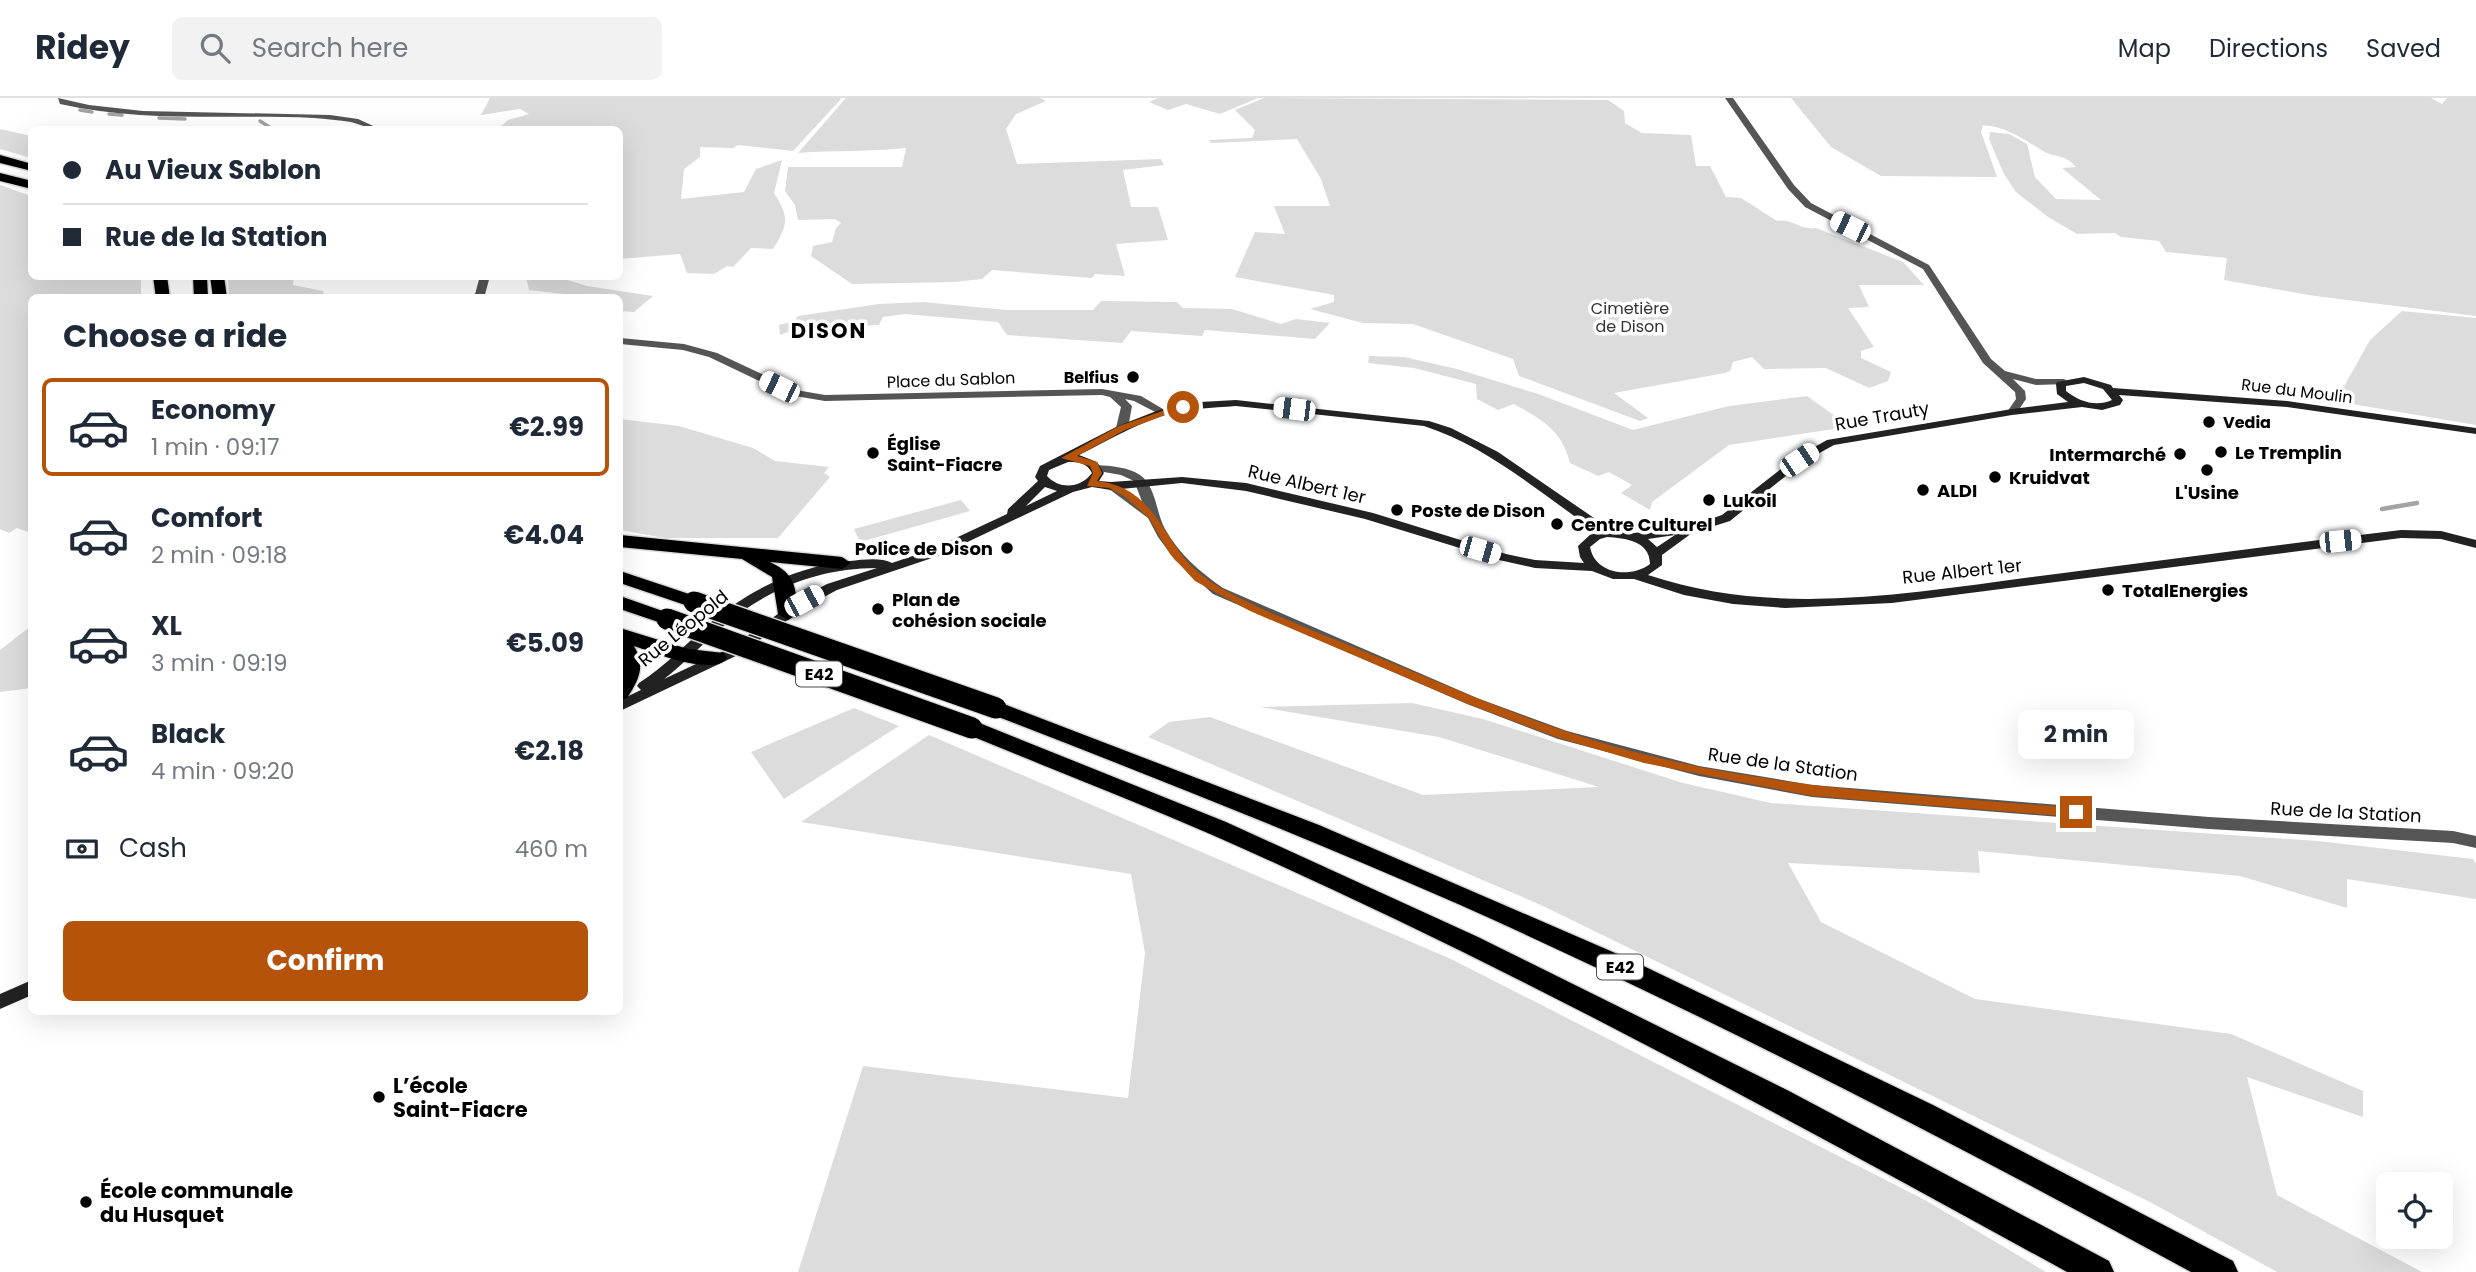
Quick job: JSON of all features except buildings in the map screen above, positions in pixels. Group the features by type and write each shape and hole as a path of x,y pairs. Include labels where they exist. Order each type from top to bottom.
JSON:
{"highway":[{"path":"0,159 28,167"},
{"path":"0,177 28,184"},
{"path":"623,541 842,563"},
{"path":"732,554 773,568 784,581 788,614"},
{"name":"E42","path":"623,578 996,708 1245,801 1497,909 1797,1049 2093,1201 2222,1272"},
{"name":"E42","path":"623,603 972,728 1218,828 1469,944 1779,1100 2098,1272"},
{"path":"623,635 686,656 717,659"},
{"path":"623,646 628,650 632,663 631,675 623,688"}],"main road":[{"name":"Rue du Moulin","path":"2063,387 2092,382 2113,391 2287,404 2476,431"},
{"path":"2063,387 2082,404"},
{"name":"Rue Trauty","path":"2016,411 2063,387"},
{"name":"Rue Trauty","path":"1607,533 1634,537 1692,529 1719,522 1741,509 1799,460 1831,442 2016,411 2082,404 2111,406 2118,400 2113,391"},
{"path":"1066,458 1122,428 1163,412 1199,405 1236,403 1425,422 1467,439 1607,533"},
{"path":"1066,458 1082,459 1097,468 1096,479 1090,484"},
{"name":"Rue Léopold","path":"623,702 754,640 788,614 832,587 894,564 934,553 1000,520 1023,505 1044,482 1041,477 1044,467 1066,458"},
{"name":"Rue Albert 1er","path":"1090,484 1111,486 1182,480 1246,487 1369,516 1503,557 1535,564 1594,566"},
{"path":"1044,482 1060,489 1071,489"},
{"name":"Rue Léopold","path":"1000,520 1031,510 1071,489 1090,484"},
{"name":"Rue Trauty","path":"1656,553 1692,529"},
{"path":"1607,533 1589,540 1584,546 1587,560 1615,575 1637,576"},
{"name":"Rue Albert 1er","path":"1637,576 1708,597 1809,604 1966,589 2401,534 2441,535 2476,544"},
{"name":"Rue Trauty","path":"1634,537 1656,553"},
{"name":"Rue Trauty","path":"1637,576 1656,565 1656,553"},
{"name":"Rue Léopold","path":"623,701 686,656 722,620 784,581 842,563 894,564"},
{"path":"0,1002 28,989"}],"street":[{"path":"62,98 64,102 78,105 131,112 316,116 364,126"},
{"path":"1729,98 1791,187 1808,205 1926,267 1980,351 2020,391 2021,399 2016,411"},
{"name":"Place du Sablon","path":"623,341 684,347 713,355 793,393 825,398 957,397 1072,391 1137,398 1163,412"},
{"path":"2000,371 2063,387"},
{"path":"1110,393 1127,406 1122,428"},
{"path":"1097,468 1132,474 1142,483"},
{"name":"Rue de la Station","path":"1142,483 1153,516 1184,565 1199,579 1235,600 1472,701 1563,735 1644,759 1812,791 2209,823 2453,837 2476,842"},
{"name":"Rue de la Station","path":"1111,486 1127,494 1153,516"}],"green space":[{"path":"490,98 841,99 793,151 738,145 733,148 700,147 700,157 684,169 681,199 744,192 756,169 782,160 774,193 783,209 785,221 773,249 751,248 733,267 727,266 714,274 687,273 680,254 623,259 623,126 501,126 508,120 529,114 520,109 481,115"},
{"path":"846,98 1040,98 1046,101 1016,114 1006,129 1017,164 1161,159 1164,165 1123,170 1131,207 1158,207 1168,240 1116,244 1125,276 1095,274 1092,278 992,270 982,279 954,282 852,284 811,256 813,246 832,242 836,228 841,223 835,219 798,220 795,205 785,191 788,167 902,167 906,148 798,153"},
{"path":"1158,98 1258,98 1220,114 1186,104 1168,110 1149,102"},
{"name":"Cimetière de Dison","path":"1264,98 1608,100 1624,111 1625,123 1642,133 1691,135 1696,166 1710,166 1726,197 1741,198 1777,221 1816,228 1903,262 1924,285 1859,285 1869,307 1848,308 1874,347 1861,351 1861,358 1891,372 1888,381 1869,388 1826,368 1764,369 1752,357 1733,362 1730,371 1725,373 1614,393 1648,418 1640,421 1519,376 1513,359 1413,324 1363,323 1310,309 1334,302 1334,295 1235,277 1255,232 1285,234 1274,206 1330,206 1321,179 1297,139 1211,143 1209,140 1252,138 1255,130 1235,110"},
{"path":"1791,98 2431,98 2442,104 2447,98 2476,98 2476,316 2315,296 2224,280 2227,258 2166,252 2159,241 2121,237 2115,233 2077,234 2048,217 2016,192 2004,174 1989,139 1990,132 2009,134 2027,144 2035,177 2056,199 2101,200 2062,168 2076,167 2064,158 1992,126 1983,125 1981,132 1997,177 1881,176 1831,147"},
{"path":"0,129 28,135 28,157 0,149"},
{"path":"0,185 28,195 28,280 141,280 141,294 28,294 28,532 17,528 9,533 0,529"},
{"path":"228,280 294,280 293,285 323,291 324,294 229,294"},
{"path":"527,280 568,280 587,286 653,296 634,312 623,311 623,294 563,294 529,290"},
{"path":"1101,301 1177,302 1183,308 1232,309 1281,324 1296,319 1330,323 1315,339 1205,330 1202,336 1131,331 1122,343 1007,335 998,322 905,314 883,317 879,325 799,328 780,335 779,325 794,321 798,316 879,304 923,302 1007,310 1093,310"},
{"path":"2402,311 2476,318 2476,425 2346,403 2342,390 2370,340"},
{"path":"1369,356 1404,357 1457,369 1541,395 1633,430 1729,406 1807,396 1845,423 1840,428 1729,445 1652,502 1650,510 1621,493 1632,485 1609,472 1598,476 1570,463 1562,442 1550,427 1514,404 1498,410 1477,399 1476,384 1414,368 1368,363"},
{"path":"623,419 679,426 753,448 775,461 829,467 824,473 830,477 778,538 665,538 623,531"},
{"path":"961,500 970,511 860,542 854,529"},
{"path":"28,628 28,688 0,692 0,650"},
{"path":"1412,703 1483,719 1683,783 1771,803 2318,841 2473,859 2476,864 2476,899 2347,879 2347,908 2240,876 1978,851 1980,873 1788,863 1821,922 1975,999 2231,1034 2363,1091 2363,1117 2247,1077 2277,1195 2422,1272 2277,1272 2152,1203 1541,905 1148,737 1169,722 1210,717 1423,795 1599,787 1439,737 1260,707"},
{"path":"854,708 899,726 784,799 751,752"},
{"path":"929,735 1451,959 1925,1200 2046,1272 798,1272 863,1066 1128,1098 1145,953 1131,874 801,822"}],"waterway":[{"path":"80,110 92,112"},
{"path":"109,114 122,115"},
{"path":"159,118 185,119"},
{"path":"260,121 268,126"},
{"path":"2382,509 2417,503"}],"place":[{"name":"Belfius","path":"1133,377"},
{"name":"Vedia","path":"2209,422"},
{"name":"Le Tremplin","path":"2221,452"},
{"name":"Église Saint-Fiacre","path":"873,453"},
{"name":"Intermarché","path":"2180,454"},
{"name":"L'Usine","path":"2207,470"},
{"name":"Kruidvat","path":"1995,477"},
{"name":"ALDI","path":"1923,490"},
{"name":"Lukoil","path":"1709,500"},
{"name":"Poste de Dison","path":"1397,510"},
{"name":"Centre Culturel","path":"1557,524"},
{"name":"Police de Dison","path":"1007,548"},
{"name":"TotalEnergies","path":"2108,590"},
{"name":"Plan de cohésion sociale","path":"878,609"},
{"name":"L’école Saint-Fiacre","path":"379,1097"},
{"name":"École communale du Husquet","path":"86,1202"}],"district":[{"name":"DISON","path":"829,330"}],"route":[{"path":"1183,407 1122,428 1066,458 1082,459 1093,464 1098,473 1090,484 1111,486 1127,494 1153,516 1184,565 1199,579 1218,592 1254,609 1333,640 1472,701 1563,735 1644,759 1812,791 2076,812"}]}
